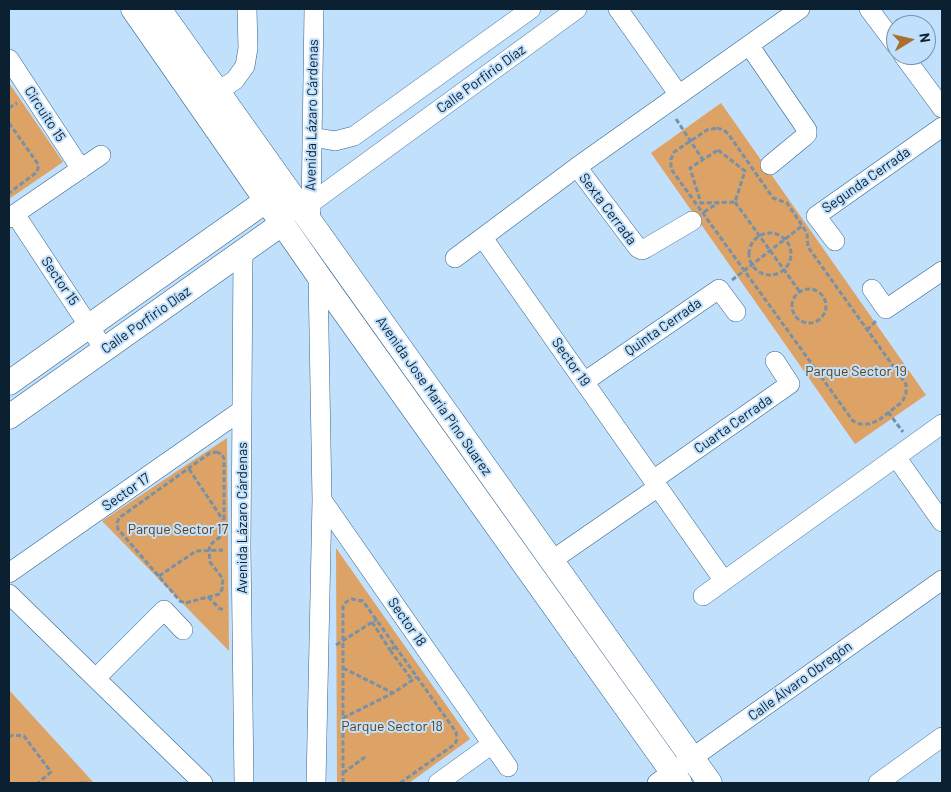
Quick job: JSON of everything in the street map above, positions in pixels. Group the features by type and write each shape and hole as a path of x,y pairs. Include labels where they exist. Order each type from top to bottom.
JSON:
{"street":[{"name":"Avenida Jose Maria Pino Suarez","path":"133,9 670,780"},
{"name":"Avenida Jose Maria Pino Suarez","path":"159,9 217,92 311,212 427,387 710,783"},
{"path":"217,92 235,80 245,66 248,48 247,9"},
{"name":"Avenida Lázaro Cárdenas","path":"311,212 314,9"},
{"name":"Calle Porfirio Díaz","path":"313,137 335,141 354,136 531,9"},
{"name":"Calle Porfirio Díaz","path":"9,418 104,349 243,253 287,230 577,9"},
{"path":"618,9 673,99"},
{"path":"455,258 577,167 800,9"},
{"path":"869,9 886,32"},
{"path":"749,45 807,130 807,134 804,137 770,164"},
{"name":"Circuito 15","path":"9,59 81,169"},
{"path":"910,65 942,108"},
{"name":"Segunda Cerrada","path":"835,241 809,221 942,127"},
{"name":"Sector 15","path":"101,155 12,216 104,349"},
{"name":"Sexta Cerrada","path":"577,167 638,248 642,250 692,220"},
{"name":"Calle Porfirio Díaz","path":"9,383 266,200"},
{"name":"Sector 19","path":"483,238 724,580"},
{"name":"Avenida Lázaro Cárdenas","path":"243,253 241,548 244,783"},
{"path":"872,290 886,309 942,271"},
{"path":"316,783 322,500 318,275"},
{"path":"719,289 736,312"},
{"name":"Quinta Cerrada","path":"584,382 719,289"},
{"name":"Cuarta Cerrada","path":"656,483 790,384 775,361"},
{"path":"406,400 427,387"},
{"name":"Sector 17","path":"9,573 242,410"},
{"path":"703,596 942,424"},
{"path":"896,457 942,522"},
{"path":"551,561 656,483"},
{"name":"Sector 18","path":"322,500 508,767"},
{"name":"Calle Álvaro Obregón","path":"670,780 692,758 942,580"},
{"path":"9,594 202,783"},
{"path":"96,678 164,610 183,630"},
{"path":"878,783 942,737"},
{"path":"438,783 492,744"}],"path":[{"path":"673,99 690,140 703,160"},
{"path":"9,123 38,164 37,172 9,193"},
{"path":"718,128 724,130 773,198 787,203 809,221 807,233 808,247 906,384 906,394 902,402 879,420 870,424 860,424 852,421 671,169 671,159 674,152 706,130 718,128"},
{"path":"718,150 745,171 735,202 701,203 690,168 718,150"},
{"path":"735,202 800,292"},
{"path":"719,289 809,221"},
{"path":"769,233 776,234 785,240 790,249 791,256 784,270 779,273 765,274 759,272 752,265 749,250 751,244 759,236 769,233"},
{"path":"811,289 821,294 826,304 819,320 809,323 799,320 795,316 792,307 793,301 800,292 811,289"},
{"path":"888,412 913,445"},
{"path":"216,452 222,454 224,459 224,523 221,536 210,544 208,551 210,562 223,579 220,594 185,603 180,601 118,529 117,523 120,518 210,453 216,452"},
{"path":"188,469 224,523"},
{"path":"159,576 196,551 241,548"},
{"path":"342,783 343,607 346,602 358,599 363,601 456,732 457,739 455,744 400,783"},
{"path":"319,656 396,606"},
{"path":"372,622 412,680"},
{"path":"390,650 415,634"},
{"path":"343,668 393,692"},
{"path":"343,718 417,677"},
{"path":"9,738 13,735 24,736 51,772 38,783"},
{"path":"342,774 365,757"},
{"path":"79,783 88,783"}],"green space":[{"path":"9,83 63,162 9,199"},
{"name":"Parque Sector 19","path":"721,103 926,395 855,444 651,153"},
{"name":"Parque Sector 17","path":"227,438 229,651 102,521"},
{"name":"Parque Sector 18","path":"336,548 470,739 409,783 337,783"},
{"path":"9,690 94,783 9,783"}]}
